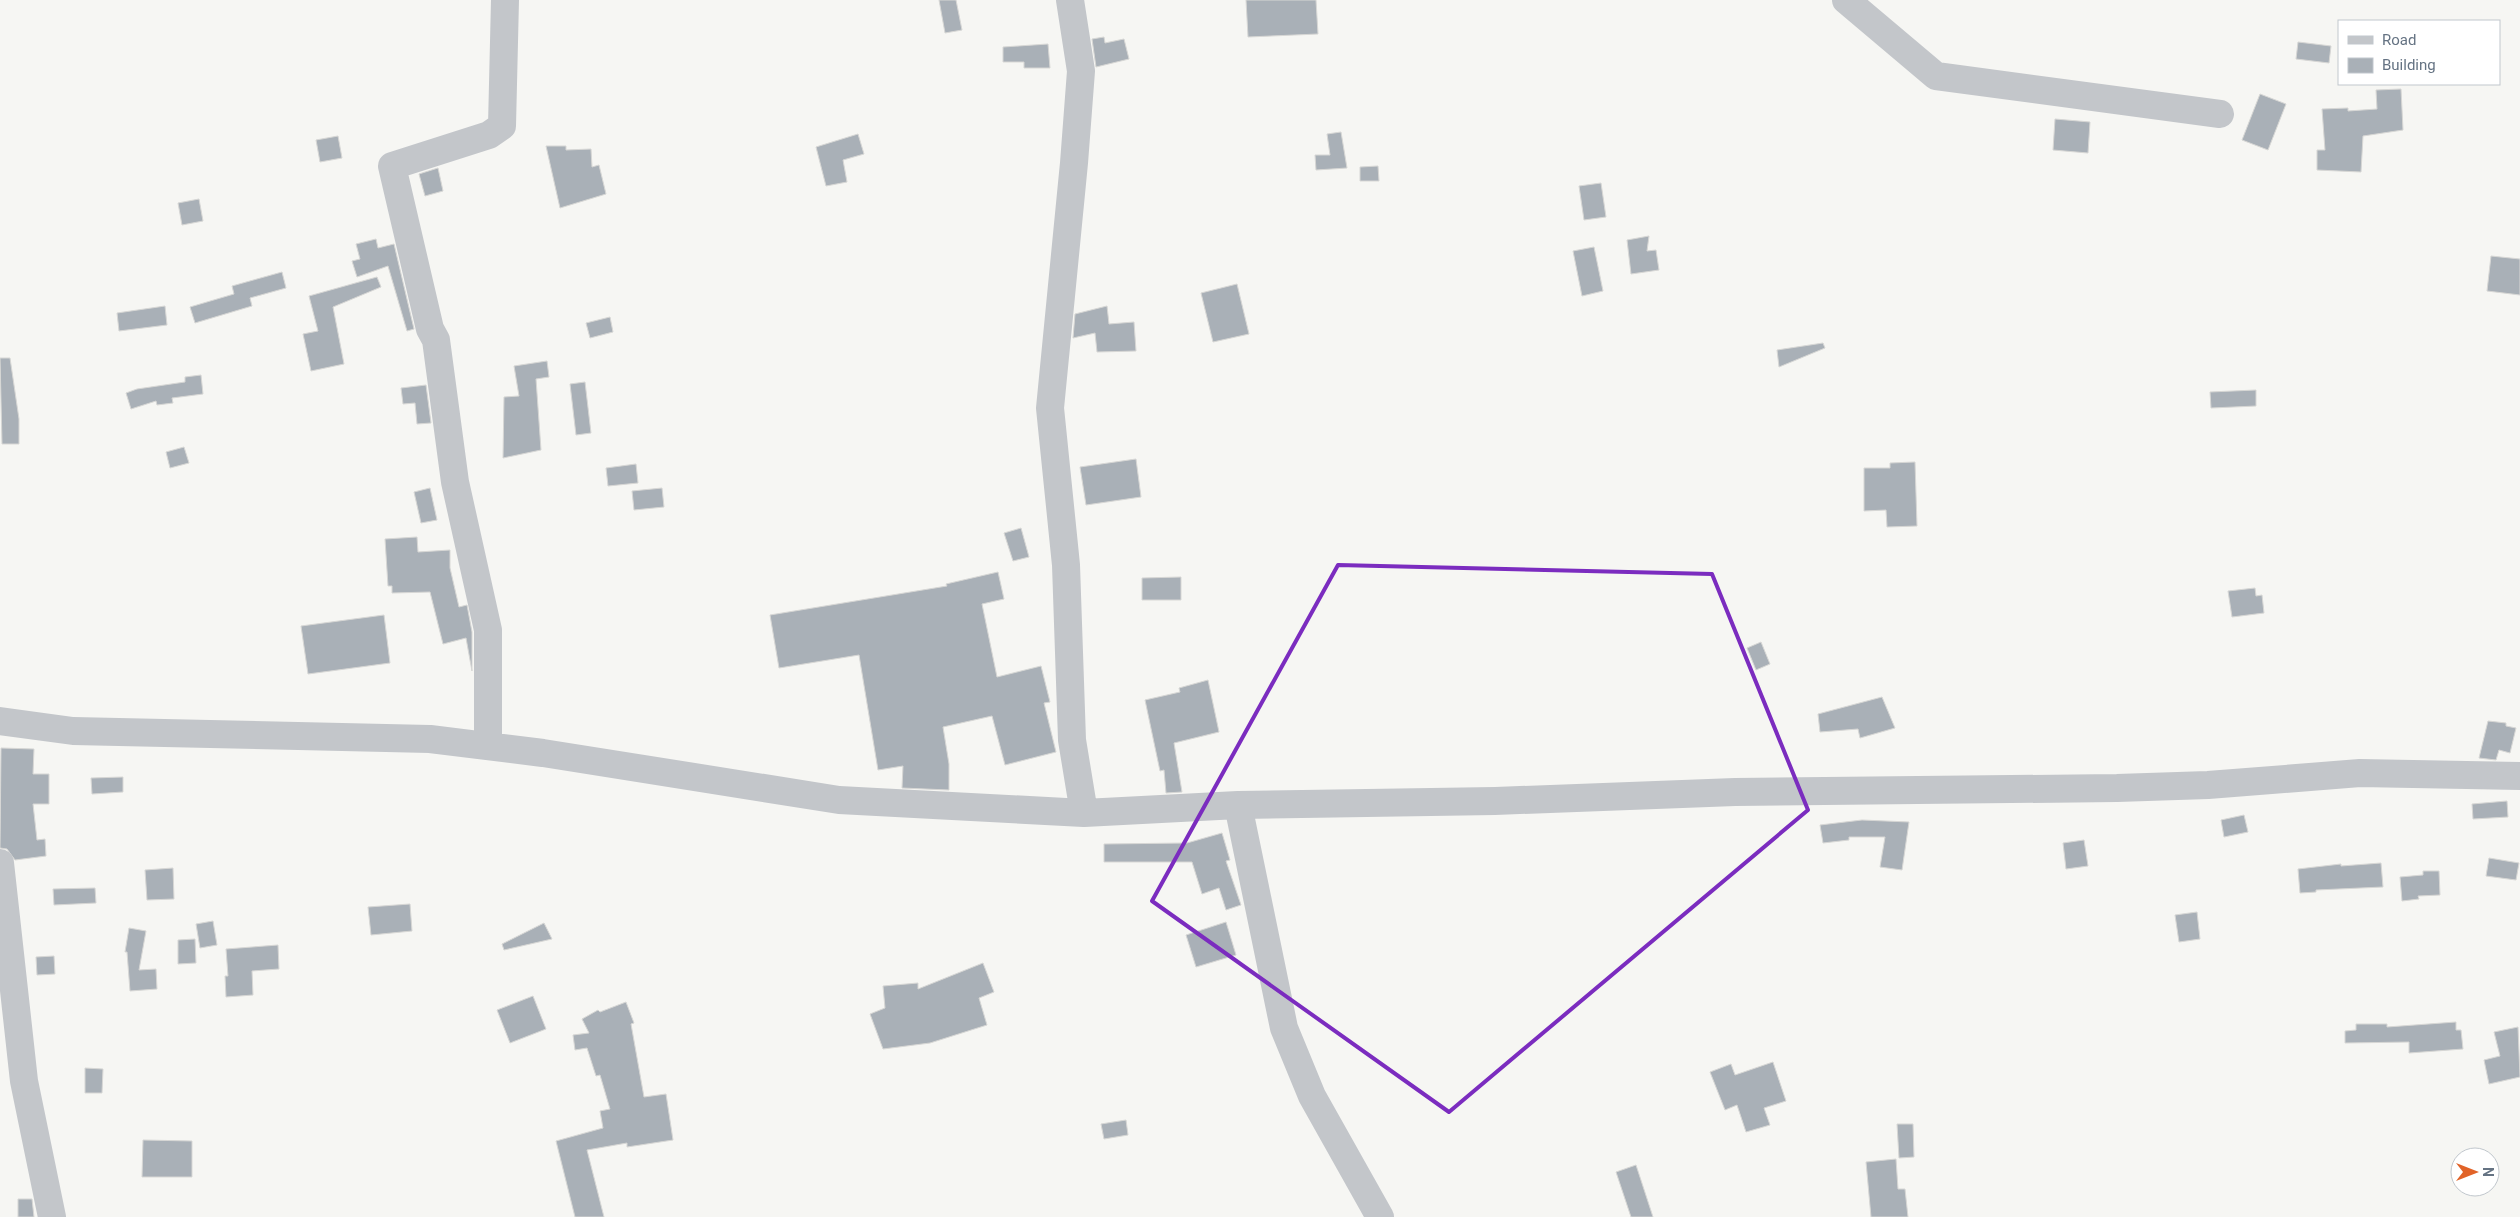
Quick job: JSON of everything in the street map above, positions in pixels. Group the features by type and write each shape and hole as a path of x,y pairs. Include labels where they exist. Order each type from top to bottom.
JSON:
{"street":[{"path":"488,746 488,630 455,482 436,340 430,329 392,166 489,135 502,126 505,0"},
{"path":"1070,0 1081,71 1050,408 1066,565 1072,740 1084,813"},
{"path":"1846,0 1936,76 2220,114"},
{"path":"0,721 73,731 430,739 488,746 839,800 1084,813 1238,805 1496,801 1783,791 2117,788 2208,785 2360,772 2520,776"},
{"path":"1238,805 1284,1028 1312,1096 1380,1217"},
{"path":"0,862 24,1081 52,1217"}],"highlighted area":[{"path":"1338,565 1712,574 1808,810 1449,1112 1152,901"}],"building":[{"path":"939,0 956,0 962,30 945,33"},
{"path":"1246,0 1316,0 1318,34 1248,37"},
{"path":"1104,37 1105,43 1124,39 1129,59 1096,67 1092,39"},
{"path":"2298,42 2331,46 2329,63 2296,59"},
{"path":"1048,44 1050,68 1024,68 1024,62 1003,62 1003,47"},
{"path":"2401,89 2403,130 2363,136 2361,172 2317,170 2317,150 2325,150 2322,109 2348,108 2348,111 2377,109 2376,90"},
{"path":"2260,94 2286,104 2268,150 2242,140"},
{"path":"2055,119 2090,122 2088,153 2053,150"},
{"path":"1341,132 1347,168 1316,170 1315,155 1330,155 1327,134"},
{"path":"858,134 864,154 843,160 847,182 826,186 816,147"},
{"path":"338,136 342,158 320,162 316,140"},
{"path":"546,146 566,146 566,150 591,149 592,167 599,165 606,194 560,208"},
{"path":"1378,166 1379,181 1360,181 1360,167"},
{"path":"438,168 443,191 425,196 419,174"},
{"path":"1601,183 1606,217 1584,220 1579,186"},
{"path":"199,199 203,221 182,225 178,203"},
{"path":"1649,236 1647,251 1656,250 1659,270 1631,274 1627,240"},
{"path":"376,239 378,248 394,244 414,329 407,331 388,266 357,277 352,261 360,259 356,244"},
{"path":"1594,247 1603,291 1582,296 1573,251"},
{"path":"2491,256 2520,259 2520,295 2487,291"},
{"path":"282,272 286,288 250,298 252,306 195,323 190,307 234,294 232,286"},
{"path":"377,277 381,287 333,307 344,364 311,371 303,334 318,331 309,296"},
{"path":"1237,284 1249,334 1213,342 1201,293"},
{"path":"165,306 167,325 119,331 117,313"},
{"path":"1107,306 1109,324 1134,322 1136,351 1097,352 1095,333 1073,338 1075,314"},
{"path":"610,317 613,332 590,338 586,323"},
{"path":"1823,343 1825,348 1779,367 1777,350"},
{"path":"0,358 10,358 19,419 19,444 2,444"},
{"path":"547,361 549,377 536,379 541,450 503,458 504,397 519,396 514,366"},
{"path":"201,375 203,394 172,398 173,403 157,405 156,401 131,409 126,393 137,389 185,382 185,377"},
{"path":"585,382 591,433 576,435 570,384"},
{"path":"426,385 431,423 417,424 415,403 403,404 401,388"},
{"path":"2256,390 2256,406 2211,408 2210,392"},
{"path":"184,447 189,463 170,468 166,452"},
{"path":"1136,459 1141,497 1086,505 1080,467"},
{"path":"1915,462 1917,526 1887,527 1886,510 1864,511 1864,468 1890,468 1890,463"},
{"path":"636,464 638,483 608,486 606,468"},
{"path":"430,488 437,520 421,523 414,492"},
{"path":"662,488 664,507 634,510 632,491"},
{"path":"1021,528 1029,557 1013,561 1004,533"},
{"path":"417,537 418,552 450,550 450,568 459,607 467,605 472,632 472,671 466,638 443,644 430,592 392,593 392,586 388,586 385,539"},
{"path":"998,572 1004,599 982,604 997,677 1041,666 1050,702 1044,703 1056,752 1005,765 992,716 943,727 949,764 949,790 902,788 903,766 878,770 859,655 779,668 770,615 947,586 946,584"},
{"path":"1181,577 1181,600 1142,600 1142,578"},
{"path":"2255,588 2256,596 2262,595 2264,613 2232,617 2228,591"},
{"path":"384,615 390,663 308,674 301,626"},
{"path":"1761,642 1770,664 1756,670 1747,648"},
{"path":"1208,680 1219,732 1174,743 1182,792 1166,793 1164,770 1160,771 1145,700 1180,692 1179,688"},
{"path":"1882,697 1895,728 1860,738 1858,729 1820,732 1818,714"},
{"path":"2488,721 2506,723 2506,726 2516,728 2510,753 2499,750 2496,760 2479,758"},
{"path":"1,748 34,749 33,774 49,774 49,804 33,804 37,840 45,839 46,856 15,860 7,849 0,848"},
{"path":"123,777 123,792 92,794 91,778"},
{"path":"2507,801 2508,817 2473,819 2472,804"},
{"path":"2244,815 2248,832 2224,837 2221,820"},
{"path":"1862,820 1909,822 1902,870 1880,867 1885,837 1849,837 1849,840 1823,843 1820,825"},
{"path":"1222,833 1230,860 1226,861 1241,905 1226,910 1219,888 1202,894 1192,862 1104,862 1104,844 1187,843"},
{"path":"2084,840 2088,866 2066,869 2063,843"},
{"path":"2489,858 2519,863 2516,880 2486,876"},
{"path":"2381,863 2383,887 2316,890 2316,892 2300,893 2298,869 2341,864 2341,866"},
{"path":"173,868 174,899 147,900 145,870"},
{"path":"2423,871 2439,871 2440,895 2418,896 2419,899 2402,901 2400,877 2423,875"},
{"path":"95,888 96,903 54,905 53,889"},
{"path":"410,904 412,931 371,935 368,907"},
{"path":"2197,912 2200,939 2179,942 2175,915"},
{"path":"213,921 217,945 200,948 196,924"},
{"path":"1226,922 1236,955 1196,967 1186,935"},
{"path":"544,923 552,939 504,950 502,944"},
{"path":"129,928 146,931 139,970 156,969 157,989 130,991 127,952 125,952"},
{"path":"195,939 196,963 178,964 178,940"},
{"path":"278,945 279,969 252,971 253,995 226,997 225,976 228,976 226,949"},
{"path":"54,956 55,974 37,975 36,957"},
{"path":"983,963 994,992 979,998 987,1025 930,1043 883,1049 870,1014 885,1008 883,986 918,983 918,989"},
{"path":"533,996 546,1029 510,1043 497,1010"},
{"path":"626,1002 634,1023 631,1024 644,1097 666,1094 673,1140 627,1147 627,1143 587,1150 604,1217 575,1217 556,1141 603,1128 600,1111 610,1109 600,1075 596,1076 587,1048 575,1050 573,1035 589,1033 582,1019 598,1010 600,1012"},
{"path":"2456,1022 2456,1030 2461,1030 2463,1049 2409,1053 2409,1042 2345,1043 2345,1031 2356,1030 2356,1024 2387,1024 2387,1027"},
{"path":"2518,1027 2520,1077 2489,1084 2484,1060 2500,1056 2494,1032"},
{"path":"1773,1062 1786,1101 1764,1108 1770,1125 1746,1132 1737,1105 1725,1110 1710,1072 1731,1064 1735,1075"},
{"path":"85,1068 103,1069 102,1093 85,1093"},
{"path":"1126,1120 1128,1135 1104,1139 1101,1124"},
{"path":"1897,1124 1913,1124 1914,1157 1899,1158"},
{"path":"143,1140 192,1141 192,1177 142,1177"},
{"path":"1896,1159 1898,1189 1905,1189 1908,1217 1871,1217 1866,1162"},
{"path":"1636,1165 1653,1217 1631,1217 1616,1172"},
{"path":"18,1199 32,1199 34,1217 18,1217"}]}
